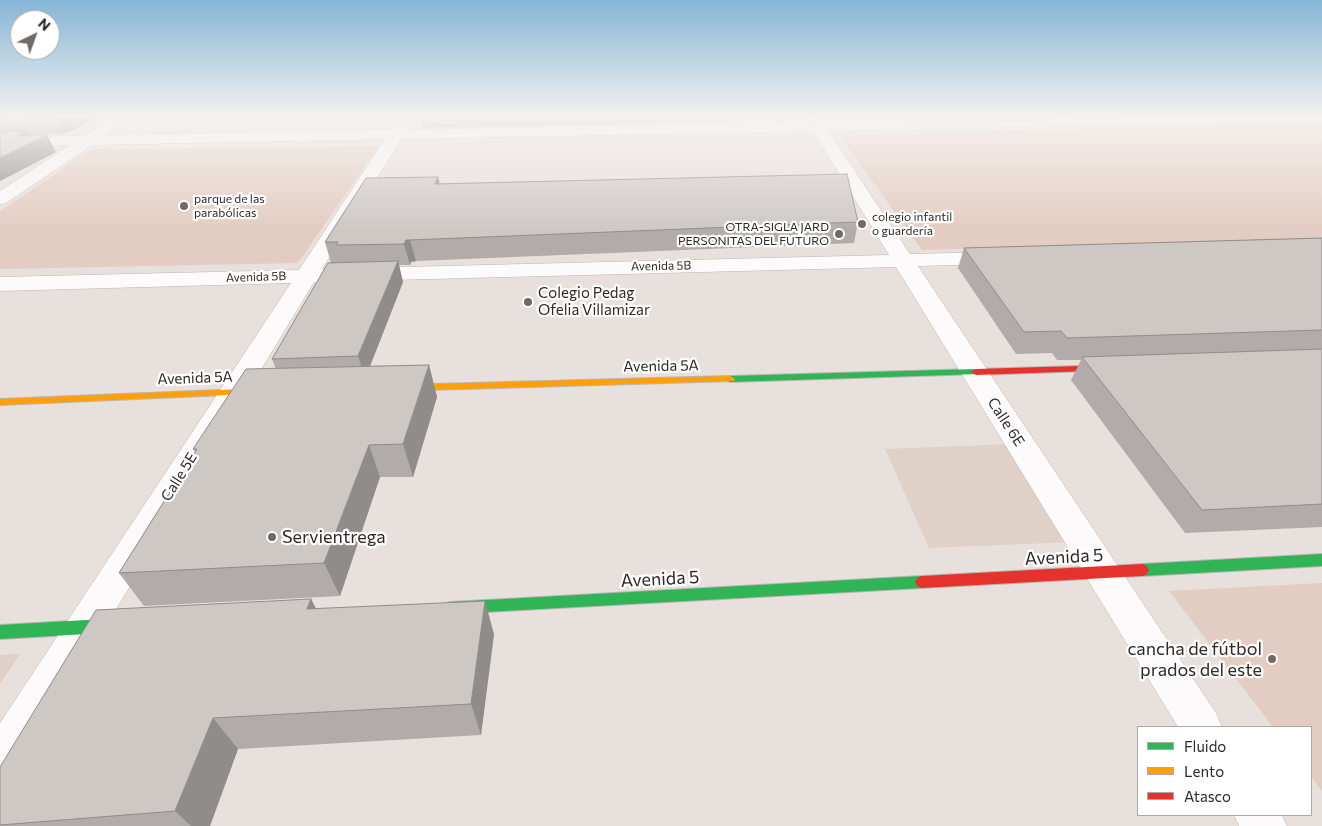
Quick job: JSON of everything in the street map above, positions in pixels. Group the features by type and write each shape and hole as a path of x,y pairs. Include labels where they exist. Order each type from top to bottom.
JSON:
{"street":[{"path":"0,199 69,155"},
{"name":"Calle 5E","path":"0,761 307,275 370,191 387,155"},
{"name":"Calle 6E","path":"830,155 842,180 903,260 1200,726"},
{"name":"Avenida 5B","path":"0,284 1013,257"},
{"name":"Avenida 5A","path":"381,388 1124,368"},
{"name":"Avenida 5A","path":"0,402 282,390"},
{"name":"Avenida 5","path":"434,608 1322,560"},
{"path":"0,632 134,625"}],"shaded area":[{"path":"84,155 373,155 298,263 0,269 0,211"},
{"path":"853,155 1322,155 1322,239 922,250"},
{"path":"1010,444 1073,542 929,548 885,449"},
{"name":"cancha de fútbol prados del este","path":"1322,583 1322,791 1312,777 1312,726 1272,726 1169,591"},
{"path":"20,654 0,684 0,655"}],"building":[{"path":"847,174 858,222 406,240 404,244 336,245 338,242 325,242 366,178 438,177 435,184"},
{"path":"1322,238 1322,330 1067,338 1061,331 1024,332 964,248"},
{"path":"398,261 358,356 272,359 328,263"},
{"path":"1322,349 1322,504 1202,510 1082,357"},
{"path":"429,365 403,444 369,445 324,563 119,573 197,449 193,449 246,369"},
{"path":"311,599 307,609 485,601 471,704 213,718 175,811 0,825 0,767 96,610"}],"traffic: fast":[{"path":"730,379 976,372"},
{"path":"1142,570 1322,560"},
{"path":"450,608 922,582"},
{"path":"0,632 122,625"}],"traffic: slow":[{"path":"396,388 730,379"},
{"path":"0,402 268,391"}],"traffic: jam":[{"path":"976,372 1113,368"},
{"path":"922,582 1142,570"}],"place":[{"name":"parque de las parabólicas","path":"184,206"},
{"name":"colegio infantil o guardería","path":"862,224"},
{"name":"OTRA-SIGLA JARD PERSONITAS DEL FUTURO","path":"839,234"},
{"name":"Colegio Pedag Ofelia Villamizar","path":"528,302"},
{"name":"Servientrega","path":"272,537"},
{"name":"cancha de fútbol prados del este","path":"1272,659"}]}
